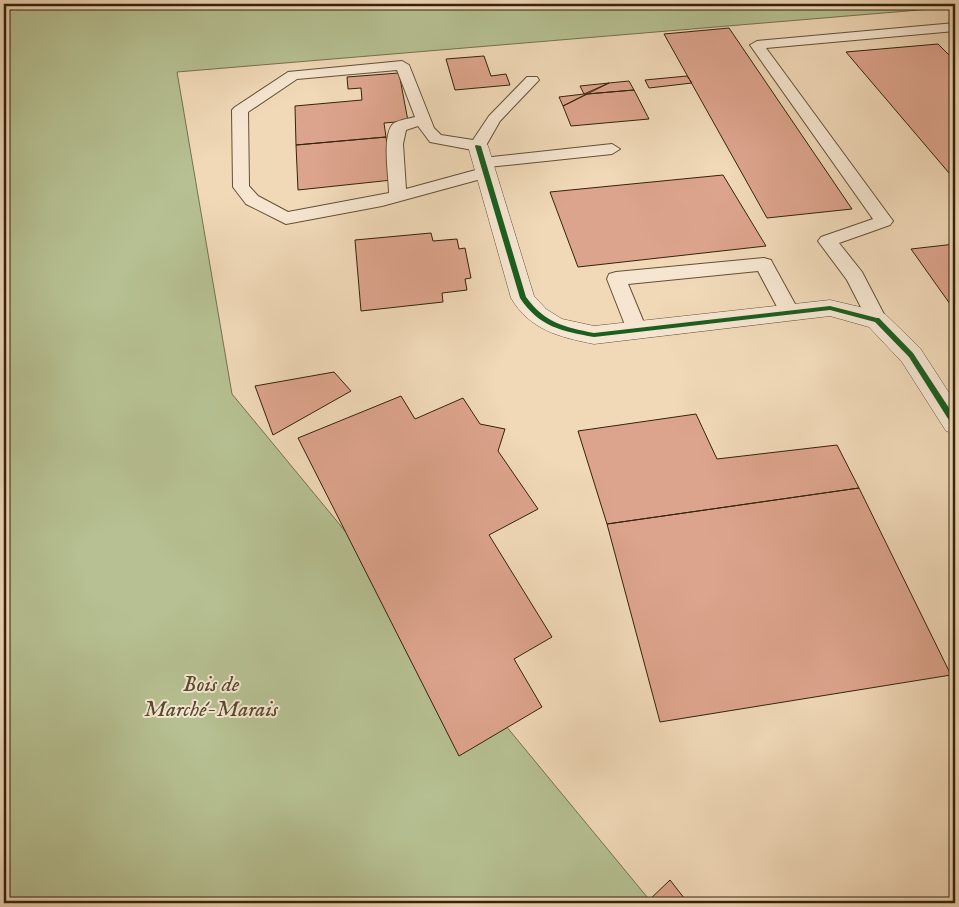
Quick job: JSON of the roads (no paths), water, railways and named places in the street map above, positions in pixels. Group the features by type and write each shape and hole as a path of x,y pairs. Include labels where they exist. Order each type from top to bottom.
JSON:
{"street":[{"path":"482,160 523,298 533,312 556,328 594,335 830,308 877,320 911,355 955,423"}],"lane":[{"path":"877,320 855,277 827,241 884,221 756,45 955,27"},
{"path":"482,160 436,139 427,129 402,65 293,75 240,110 242,187 252,200 286,218 382,202 482,160 612,149"},
{"path":"482,160 494,119 532,80"},
{"path":"398,196 395,144 399,127 423,119"},
{"path":"637,330 616,279 764,264 790,313"}],"park label":[{"name":"Bois de Marché-Marais","path":"211,696"}]}
